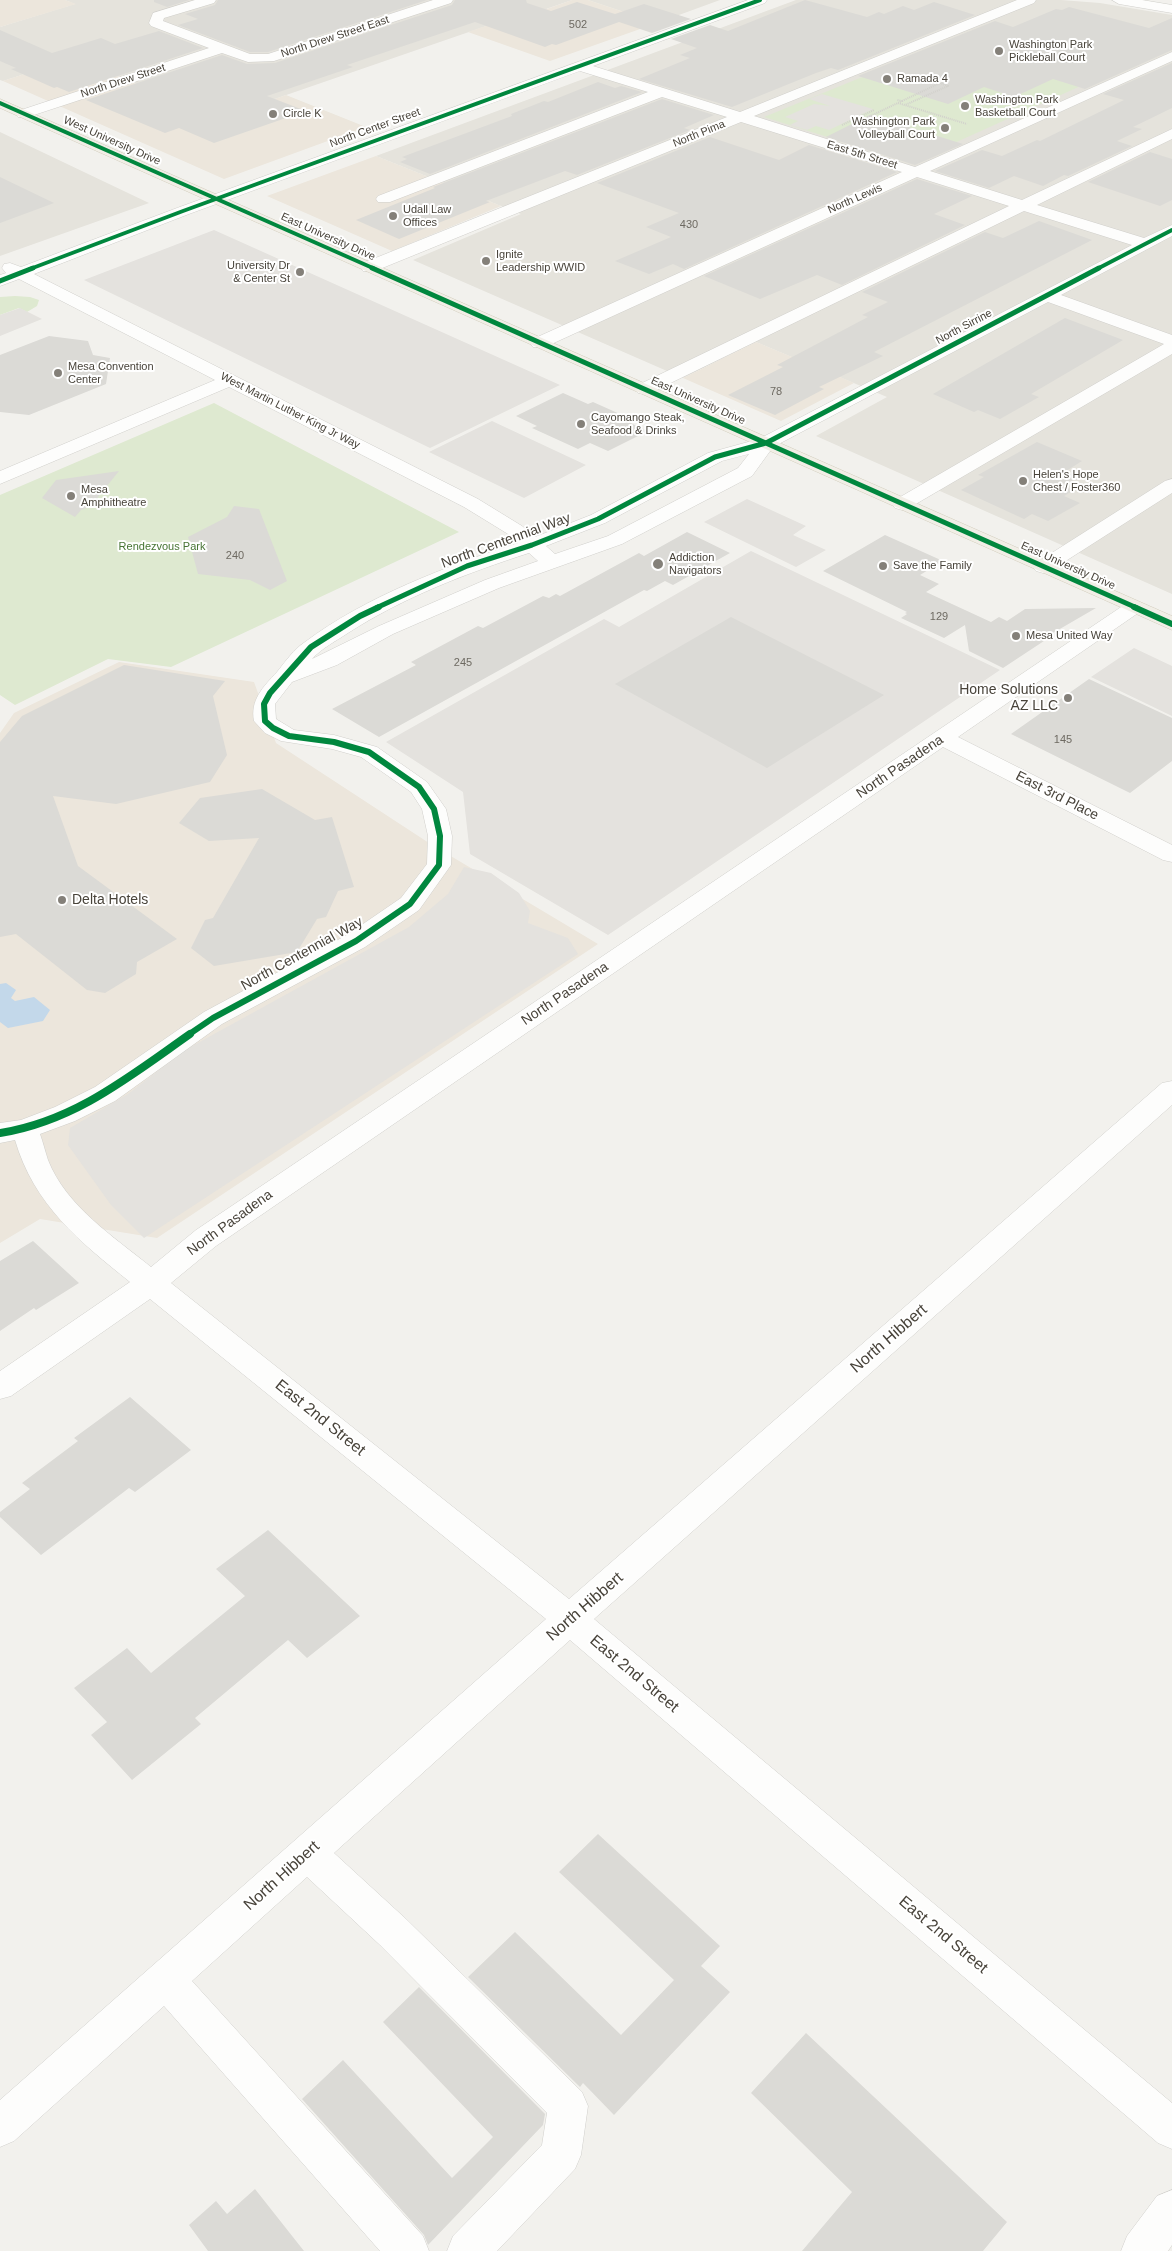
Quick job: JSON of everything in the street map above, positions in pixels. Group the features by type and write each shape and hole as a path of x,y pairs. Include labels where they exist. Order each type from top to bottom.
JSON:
{"main road":[{"name":"West University Drive","path":"0,104 214,199"},
{"name":"East University Drive","path":"214,199 1172,624"}],"street":[{"name":"North Drew Street East","path":"209,0 158,16 156,22 248,58 269,58 446,0"},
{"name":"North Center Street","path":"0,281 214,199 760,0"},
{"name":"North Pima","path":"369,267 1029,0"},
{"path":"1119,0 1172,9"},
{"name":"North Drew Street","path":"23,114 222,48"},
{"name":"North Lewis","path":"539,343 1172,56"},
{"name":"East 5th Street","path":"579,66 1146,244"},
{"path":"384,199 661,92"},
{"path":"644,389 1172,133"},
{"name":"North Sirrine","path":"766,443 1172,230"},
{"name":"West Martin Luther King Jr Way","path":"0,263 471,503 515,530 552,562"},
{"path":"1047,296 1172,342"},
{"path":"902,504 1172,347"},
{"path":"0,478 230,380"},
{"path":"281,680 329,660 386,630 474,592 615,540 745,472 766,443"},
{"name":"North Centennial Way","path":"12,1131 66,1114 105,1094 206,1022 356,941 410,904 439,865 440,836 434,809 419,786 369,752 334,742 289,736 273,728 265,721 264,704 281,680 311,647 360,616 467,566 532,545 598,519 714,457 766,443"},
{"path":"1043,567 1172,485"},
{"name":"North Pasadena","path":"0,1387 151,1283 206,1238 1134,607"},
{"name":"East 3rd Place","path":"942,738 1172,855"},
{"name":"North Hibbert","path":"0,2127 570,1620 1172,1090"},
{"name":"East 2nd Street","path":"12,1131 35,1162 58,1200 90,1234 570,1620 1172,2129"},
{"path":"307,1853 393,1932 568,2106 561,2155 468,2251"},
{"path":"166,1978 211,2032 408,2251"},
{"path":"1142,2251 1172,2211"}],"path":[{"path":"902,75 922,76 942,82 948,86 905,105"},
{"path":"856,118 862,120 942,82"},
{"path":"898,102 969,125"}],"shaded area":[{"path":"0,0 65,0 76,4 0,27"},
{"path":"65,0 572,0 529,15 524,13 205,123 139,85 74,58 3,81 0,80 0,27 75,4"},
{"path":"572,0 588,0 657,23 550,61 468,32 524,13 530,15"},
{"path":"588,0 720,0 657,23"},
{"path":"796,0 1061,0 1100,3 1172,15 1172,594 816,436 887,397 756,342 683,378 413,260 521,214 376,156"},
{"path":"74,58 139,85 205,123 286,95 366,127 224,179 3,81"},
{"path":"822,94 873,109 829,130 816,126 807,130 790,125 798,121 785,117 814,104 830,106 809,99"},
{"path":"0,132 149,203 0,256"},
{"path":"376,156 501,206 392,251 267,196"},
{"path":"214,230 560,385 430,448 84,280"},
{"path":"20,308 42,319 0,336 0,315"},
{"path":"756,342 854,383 781,421 683,378"},
{"path":"492,421 586,465 524,498 429,452"},
{"path":"747,499 806,526 793,535 826,550 796,567 704,522"},
{"path":"751,551 1000,670 608,935 470,854 463,792 386,742 604,619 619,627"},
{"path":"1134,648 1172,666 1172,716 1091,677"},
{"path":"119,662 254,682 276,743 429,843 598,944 157,1238 40,1219 0,1243 0,733 14,713"},
{"path":"464,867 491,873 519,893 530,911 528,923 568,938 578,954 144,1238 111,1205 68,1145 70,1128 128,1094 185,1050 409,927 448,894"}],"green space":[{"path":"946,43 1085,84 910,163 764,117"},
{"path":"15,296 39,300 37,306 27,312 19,308 0,315 0,297"},
{"name":"Rendezvous Park","path":"214,403 459,532 171,667 108,659 15,705 0,695 0,495"}],"water":[{"path":"6,983 16,990 11,998 15,1001 34,997 50,1010 43,1021 8,1028 0,1022 0,984"}],"building":[{"path":"154,0 189,0 167,7 154,2"},
{"path":"218,0 427,0 268,52 250,52 178,25 198,19 185,14 215,5"},
{"path":"455,0 526,0 527,3 551,11 577,2 615,14 644,4 691,19 652,33 619,22 556,45 552,44 545,47 475,22 347,65 353,67 267,96 306,111 214,143 179,128 165,133 86,100 222,55 247,64 275,63 452,5"},
{"path":"805,0 867,17 879,12 884,14 903,6 914,10 934,2 975,15 838,70 831,68 816,73 732,107 639,79 690,58 680,55 697,48 671,39 710,25 728,31"},
{"path":"1069,7 1149,28 1172,18 1172,50 1085,89 1053,79 1014,97 984,87 948,104 858,76 995,21 1013,27 1056,9 1062,10"},
{"path":"0,30 52,53 101,38 115,44 159,31 203,48 69,92 57,87 54,88 11,69 16,68 0,61"},
{"path":"1172,63 1172,108 1133,127 1142,129 1117,141 1132,146 1068,176 1064,175 1043,186 1014,176 989,188 935,171 982,150 1002,156 1037,140 1040,141 1124,100 1103,94"},
{"path":"598,82 615,88 621,86 642,92 430,174 400,162 407,159 402,157 512,116 511,114 544,101 548,102"},
{"path":"662,99 714,115 684,128 690,130 577,175 565,171 486,201 490,202 399,239 356,220 435,188 433,187"},
{"path":"870,115 963,144 915,165 826,137"},
{"path":"710,137 779,160 809,145 897,172 684,269 673,264 649,274 615,261 671,237 646,227 679,213 597,183"},
{"path":"1150,152 1172,159 1172,200 1160,206 1088,182"},
{"path":"0,177 54,203 0,223"},
{"path":"917,179 972,196 934,214 965,225 842,285 817,275 760,299 704,276"},
{"path":"1039,221 1092,240 874,352 883,356 819,387 824,389 775,415 728,395 783,367 777,365 868,317 862,315 888,302 862,292 985,232 1003,238"},
{"path":"1065,318 1123,340 1031,394 1039,397 1000,419 978,410 974,412 933,394"},
{"name":"Mesa Convention Center","path":"49,336 88,341 93,355 110,358 106,384 29,415 0,412 0,355"},
{"name":"Cayomango Steak, Seafood & Drinks","path":"563,393 588,404 593,402 631,419 626,421 648,431 608,451 590,443 578,449 532,428 537,426 516,416"},
{"name":"Helen's Hope Chest / Foster360","path":"1037,442 1082,461 1066,471 1078,477 1064,486 1074,490 1064,496 1080,503 1048,521 1032,514 1024,519 961,490 984,477 978,475"},
{"name":"Mesa Amphitheatre","path":"119,471 90,507 81,510 75,517 42,498 56,480"},
{"path":"234,506 259,509 287,581 270,590 250,580 198,574 188,537 227,517"},
{"path":"687,532 730,553 673,585 665,581 647,591 644,590 379,737 332,709 416,665 411,662 478,626 483,628 543,596 549,598 556,594 560,596 639,553 644,556"},
{"path":"885,535 943,561 920,575 939,584 926,592 991,622 999,617 1007,621 1025,609 1096,608 1046,637 1047,639 1003,668 969,651 965,625 944,638 901,618 907,612 823,571"},
{"path":"731,617 884,695 767,768 615,684"},
{"path":"124,665 225,681 213,696 227,755 210,782 116,804 53,796 78,866 177,939 137,962 136,974 105,993 87,990 16,934 0,937 0,742 22,716"},
{"path":"1089,679 1172,718 1172,761 1130,793 1011,734"},
{"path":"262,789 315,820 332,817 354,887 338,891 326,917 317,919 297,952 214,966 191,948 205,920 213,918 259,838 209,841 179,823 200,798"},
{"path":"33,1241 79,1283 36,1310 34,1308 0,1331 0,1261"},
{"path":"130,1397 191,1450 135,1492 129,1488 41,1555 0,1517 0,1512 30,1489 22,1483 78,1441 74,1438"},
{"path":"268,1530 360,1616 307,1658 288,1640 195,1718 201,1724 132,1780 91,1735 107,1722 74,1688 127,1648 151,1673 245,1596 216,1569"},
{"path":"598,1834 720,1946 701,1966 730,1992 614,2115 583,2083 580,2087 468,1977 515,1932 621,2035 674,1980 559,1872"},
{"path":"419,1987 545,2114 543,2125 428,2245 424,2235 302,2099 343,2060 452,2178 493,2137 383,2022"},
{"path":"806,2033 1007,2222 983,2251 802,2251 852,2192 751,2093"},
{"path":"255,2189 304,2251 208,2251 189,2225 216,2201 227,2214"}],"cycle path":[{"path":"0,281 183,211 760,0"},
{"path":"0,103 1172,624"},
{"path":"0,1133 25,1129 65,1114 105,1094 213,1018 356,941 410,904 439,865 440,836 434,809 419,787 369,752 334,742 289,736 273,728 265,721 264,704 270,693 311,647 360,616 467,566 532,545 598,519 715,457 766,443 1172,230"}],"place":[{"name":"Washington Park Pickleball Court","path":"999,51"},
{"name":"Ramada 4","path":"887,79"},
{"name":"Washington Park Basketball Court","path":"965,106"},
{"name":"Circle K","path":"273,114"},
{"name":"Washington Park Volleyball Court","path":"945,128"},
{"name":"Udall Law Offices","path":"393,216"},
{"name":"Ignite Leadership WWID","path":"486,261"},
{"name":"University Dr & Center St","path":"300,272"},
{"name":"Mesa Convention Center","path":"58,373"},
{"name":"Cayomango Steak, Seafood & Drinks","path":"581,424"},
{"name":"Helen's Hope Chest / Foster360","path":"1023,481"},
{"name":"Mesa Amphitheatre","path":"71,496"},
{"name":"Addiction Navigators","path":"658,564"},
{"name":"Save the Family","path":"883,566"},
{"name":"Mesa United Way","path":"1016,636"},
{"name":"Home Solutions AZ LLC","path":"1068,698"},
{"name":"Delta Hotels","path":"62,900"}]}
